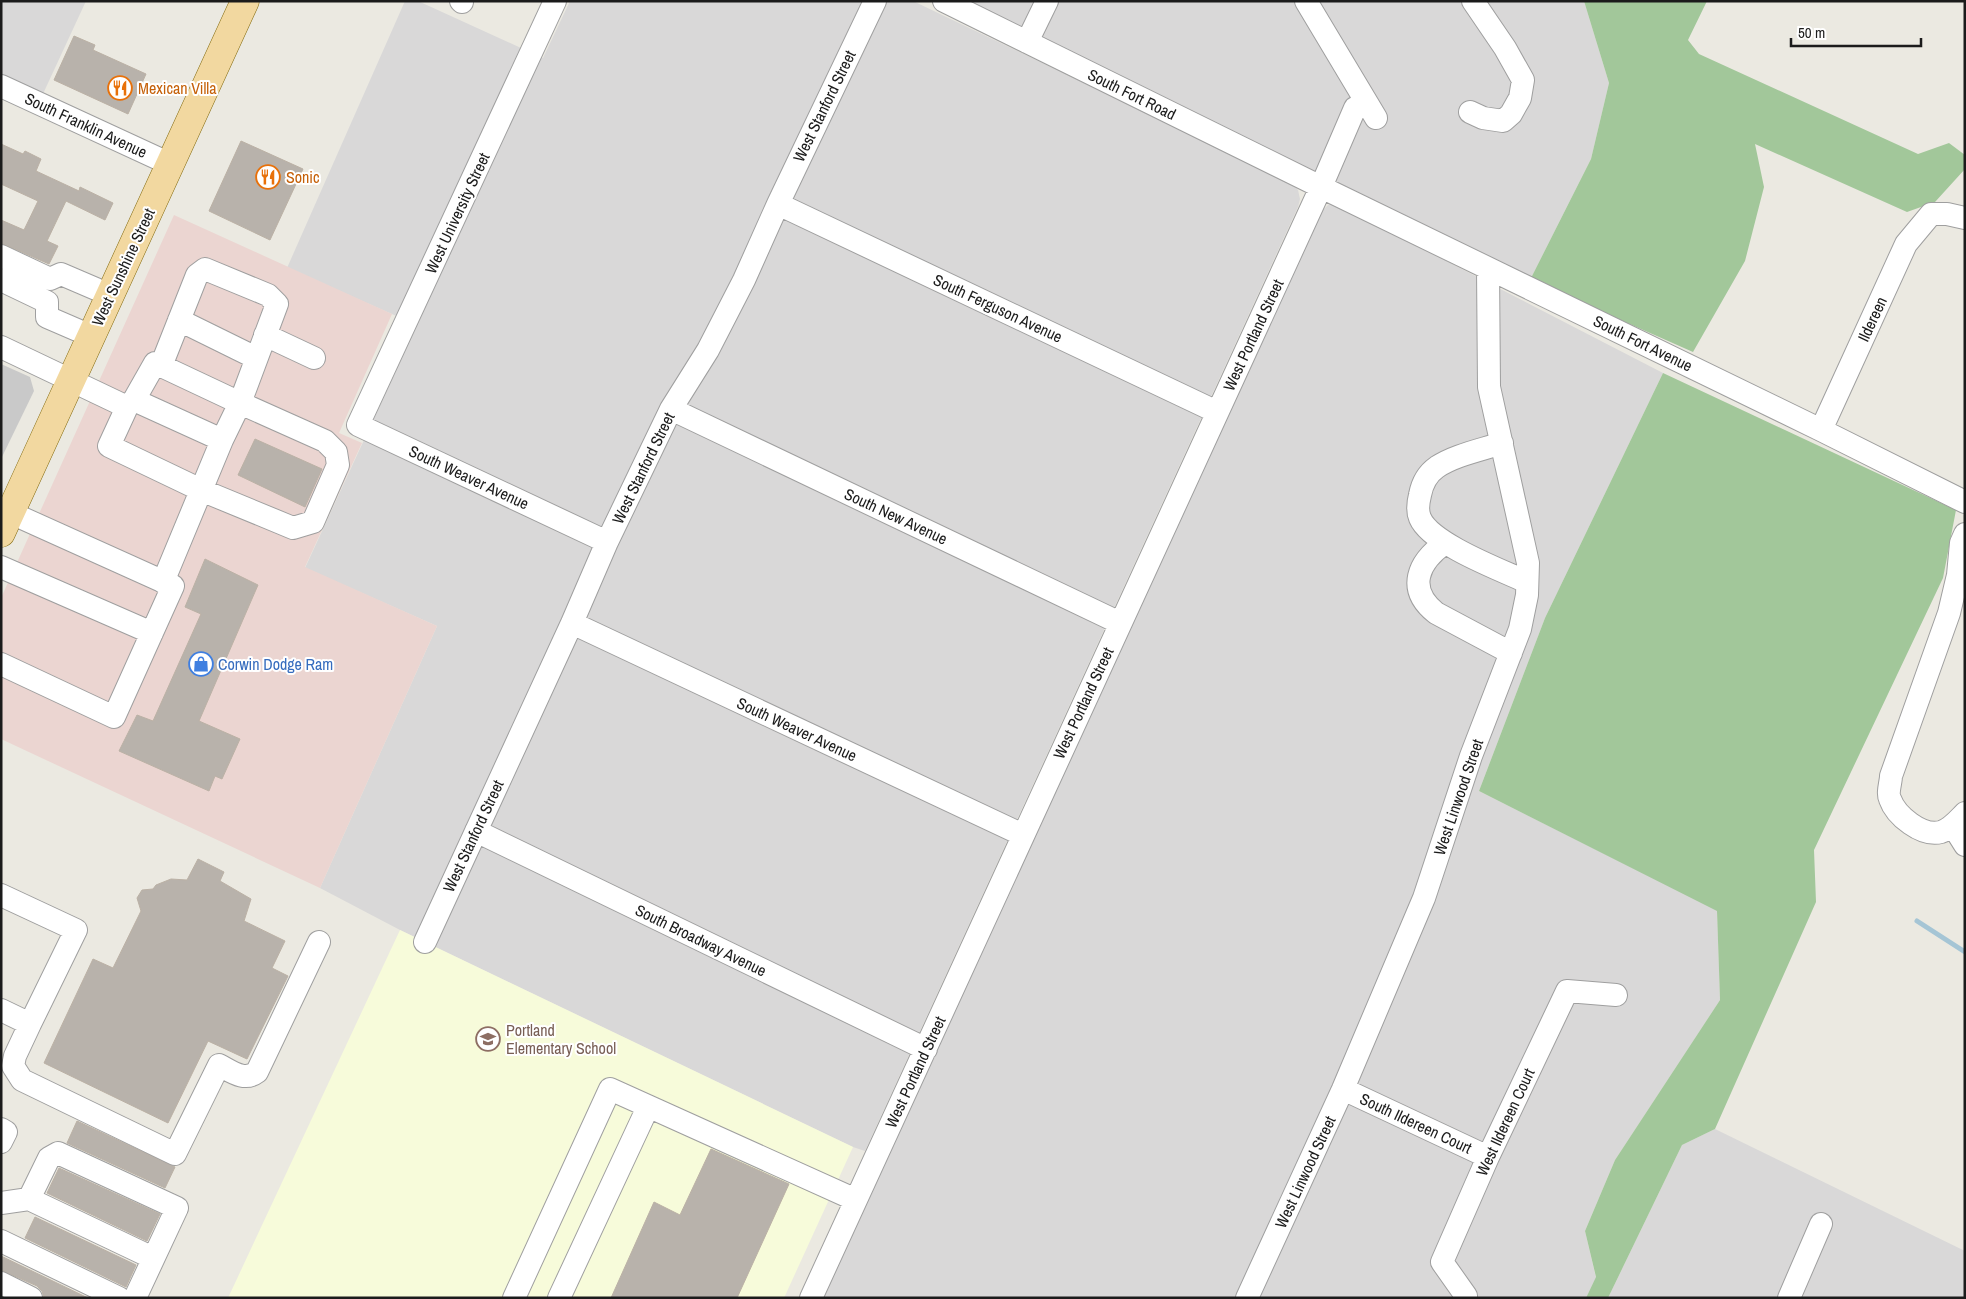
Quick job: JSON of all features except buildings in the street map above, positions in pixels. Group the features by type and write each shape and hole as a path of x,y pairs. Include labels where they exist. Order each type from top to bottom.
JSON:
{"main road":[{"name":"West Sunshine Street","path":"8,510 72,380 245,1"}],"street":[{"name":"West University Street","path":"358,425 555,1"},
{"name":"West Stanford Street","path":"425,942 607,542 671,409 712,341 744,280 778,204 875,1"},
{"name":"South Fort Road","path":"944,1 1321,187"},
{"path":"1027,42 1047,1"},
{"path":"1306,1 1376,118"},
{"path":"1470,112 1483,118 1503,121 1511,114 1520,98 1523,80 1502,44 1472,1"},
{"name":"South Franklin Avenue","path":"1,86 170,164"},
{"name":"West Portland Street","path":"811,1298 1321,187 1355,108"},
{"name":"South Fort Avenue","path":"1321,187 1965,502"},
{"name":"South Ferguson Avenue","path":"778,204 1217,412"},
{"name":"Ildereen","path":"1821,430 1906,244 1931,214 1947,214 1965,218"},
{"path":"1,256 50,279 61,274 110,295"},
{"path":"161,366 197,275 205,269 268,295 277,304 240,403 222,440 163,582"},
{"name":"West Linwood Street","path":"1246,1298 1343,1089 1424,898 1471,756 1520,629 1527,595 1528,564 1489,387 1488,269"},
{"path":"1,280 47,302 47,317 91,336"},
{"path":"179,320 256,358"},
{"path":"265,335 314,358"},
{"path":"1,347 72,380 222,440"},
{"path":"155,363 240,403 325,441 336,452 338,465 312,522 293,528 201,490 109,446 155,363"},
{"name":"South New Avenue","path":"671,409 1120,622"},
{"name":"South Weaver Avenue","path":"358,425 607,542"},
{"path":"1502,443 1446,462 1428,475 1422,487 1418,507 1421,519 1430,531 1445,543 1527,582"},
{"path":"1,664 114,717 173,586 8,510"},
{"path":"1965,534 1961,543 1958,575 1949,613 1892,776 1889,797 1902,820 1923,830 1940,832 1959,819 1965,845"},
{"path":"1445,543 1427,558 1420,573 1421,591 1428,606 1436,613 1511,653"},
{"path":"1,567 152,633"},
{"name":"South Weaver Avenue","path":"572,622 1023,835"},
{"name":"South Broadway Avenue","path":"476,831 926,1049"},
{"path":"1,895 76,930 14,1061 13,1066 16,1073 22,1080 175,1154 219,1065 245,1077 252,1076 257,1072 319,942"},
{"name":"West Ildereen Court","path":"1466,1296 1442,1262 1488,1157 1567,991 1616,996"},
{"path":"1,1010 30,1024"},
{"name":"South Ildereen Court","path":"1343,1089 1488,1157"},
{"path":"514,1298 610,1090 856,1200"},
{"path":"558,1298 648,1106"},
{"path":"1,1130 6,1132 1,1142"},
{"path":"29,1199 49,1158 58,1153 176,1208 135,1298"},
{"path":"2,1204 29,1199 153,1258"},
{"path":"1789,1298 1821,1224"},
{"path":"1,1240 119,1298"},
{"path":"1,1283 32,1298"}],"shaded area":[{"path":"1,1 86,1 42,96 1,78"},
{"path":"405,1 418,1 543,58 570,1 913,1 1291,182 1298,190 1300,199 1298,207 865,1151 853,1147 400,930 320,888 437,626 305,568 417,325 287,268"},
{"path":"967,1 1584,1 1609,83 1591,159 1530,280"},
{"path":"1584,1 1707,1 1688,40 1699,54 1918,154 1949,143 1965,155 1965,169 1935,202 1907,212 1755,144 1764,187 1745,261 1693,352 1530,280 1591,159 1609,83"},
{"path":"1329,204 1338,205 1663,373 1545,618 1479,791 1717,910 1720,1000 1615,1160 1585,1231 1596,1278 1586,1298 823,1298 1322,211"},
{"path":"174,215 392,314 339,433 362,443 305,567 437,626 320,888 1,739 1,598"},
{"path":"1,364 30,377 34,391 1,459"},
{"path":"1663,373 1956,510 1943,578 1814,850 1816,902 1715,1129 1682,1145 1608,1298 1586,1298 1596,1277 1585,1231 1615,1160 1720,1000 1717,911 1479,791 1545,618"},
{"name":"Portland Elementary School","path":"400,930 853,1147 784,1298 228,1298"},
{"path":"1715,1129 1965,1251 1965,1298 1608,1298 1682,1145"}],"waterway":[{"path":"1917,921 1965,952"}],"place":[{"name":"Mexican Villa","path":"120,88"},
{"name":"Sonic","path":"268,177"},
{"name":"Corwin Dodge Ram","path":"201,664"},
{"name":"Portland Elementary School","path":"488,1039"}]}
